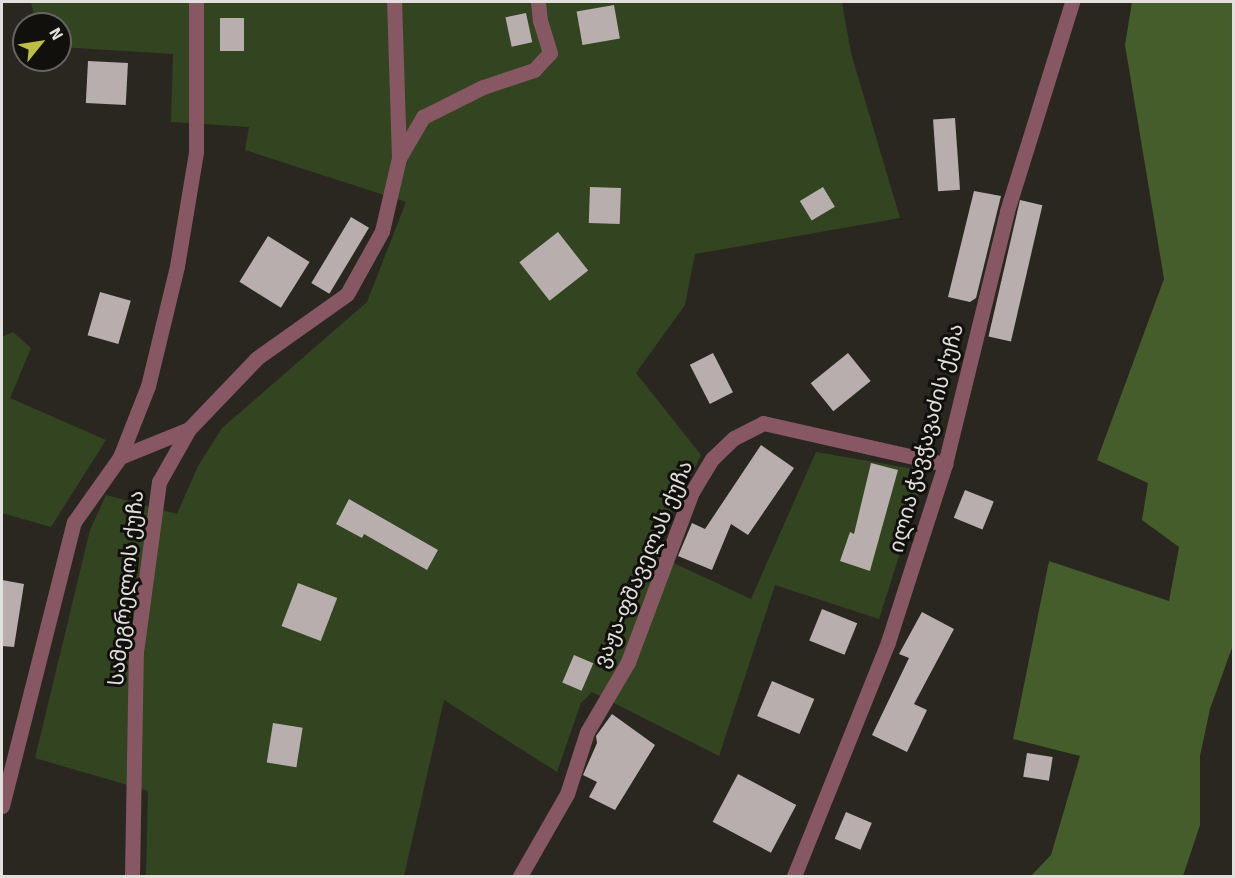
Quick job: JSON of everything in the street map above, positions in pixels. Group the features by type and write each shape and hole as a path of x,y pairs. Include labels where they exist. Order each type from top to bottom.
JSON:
{"street":[{"path":"2,806 74,522 120,457 148,386 177,266 196,152 196,2"},
{"name":"სამეგრელოს ქუჩა","path":"132,876 135,652 159,482 189,429 257,358 347,294 382,231 399,158 394,2"},
{"path":"399,158 423,117 483,87 534,70 550,53 540,21 538,2"},
{"name":"ილია ჭავჭავაძის ქუჩა","path":"794,876 888,642 945,464 1007,211 1072,2"},
{"name":"ვაჟა-ფშაველას ქუჩა","path":"520,876 567,794 587,732 628,662 692,492 712,459 734,438 763,423 945,464"},
{"path":"120,457 189,429"}],"green space":[{"path":"31,2 842,2 851,53 900,218 695,254 685,305 636,373 701,455 652,553 751,599 816,452 926,471 879,619 775,585 719,756 592,692 581,703 557,772 444,700 404,876 146,876 148,791 35,758 90,530 106,495 177,514 198,466 222,428 367,302 406,202 245,150 249,127 171,122 173,54 72,48 72,12 33,12"},
{"path":"1132,2 1233,2 1233,645 1210,709 1200,756 1200,825 1183,876 1031,876 1051,855 1080,756 1013,739 1049,561 1169,601 1179,547 1142,520 1148,483 1097,460 1164,279 1125,45"},
{"path":"13,332 31,348 10,398 106,440 51,527 2,513 2,337"}],"building":[{"path":"614,5 620,38 582,45 577,12"},
{"path":"526,13 532,42 512,47 505,17"},
{"path":"220,18 244,18 244,51 220,51"},
{"path":"88,61 128,63 126,105 86,103"},
{"path":"955,118 960,190 938,191 933,120"},
{"path":"590,187 621,188 620,224 589,223"},
{"path":"823,187 835,207 812,221 800,201"},
{"path":"974,191 1001,196 976,298 970,302 948,297"},
{"path":"1020,200 1042,205 1011,342 989,336"},
{"path":"351,217 369,228 329,294 311,283"},
{"path":"558,232 588,271 550,301 519,262"},
{"path":"268,236 310,262 281,308 239,282"},
{"path":"100,292 131,301 118,344 88,335"},
{"path":"713,353 733,392 710,404 690,365"},
{"path":"848,353 871,381 833,411 811,383"},
{"path":"761,445 794,468 748,535 731,524 712,570 678,556 692,523 705,529"},
{"path":"871,463 898,470 870,571 840,561 850,532 854,534"},
{"path":"965,490 994,502 983,529 954,518"},
{"path":"349,499 438,550 427,570 364,534 362,538 336,524"},
{"path":"2,580 24,584 14,647 2,646"},
{"path":"298,583 337,598 321,641 282,626"},
{"path":"822,609 857,623 844,655 809,641"},
{"path":"922,612 954,629 914,704 927,710 907,752 872,735 909,658 899,654"},
{"path":"574,655 593,663 582,691 562,683"},
{"path":"772,681 814,699 799,734 757,716"},
{"path":"612,714 655,745 615,810 589,797 597,782 583,775 597,743 596,736"},
{"path":"273,723 303,728 296,767 267,763"},
{"path":"1027,753 1053,757 1049,781 1023,777"},
{"path":"738,774 796,805 771,853 713,822"},
{"path":"846,812 872,823 860,850 835,839"}]}
